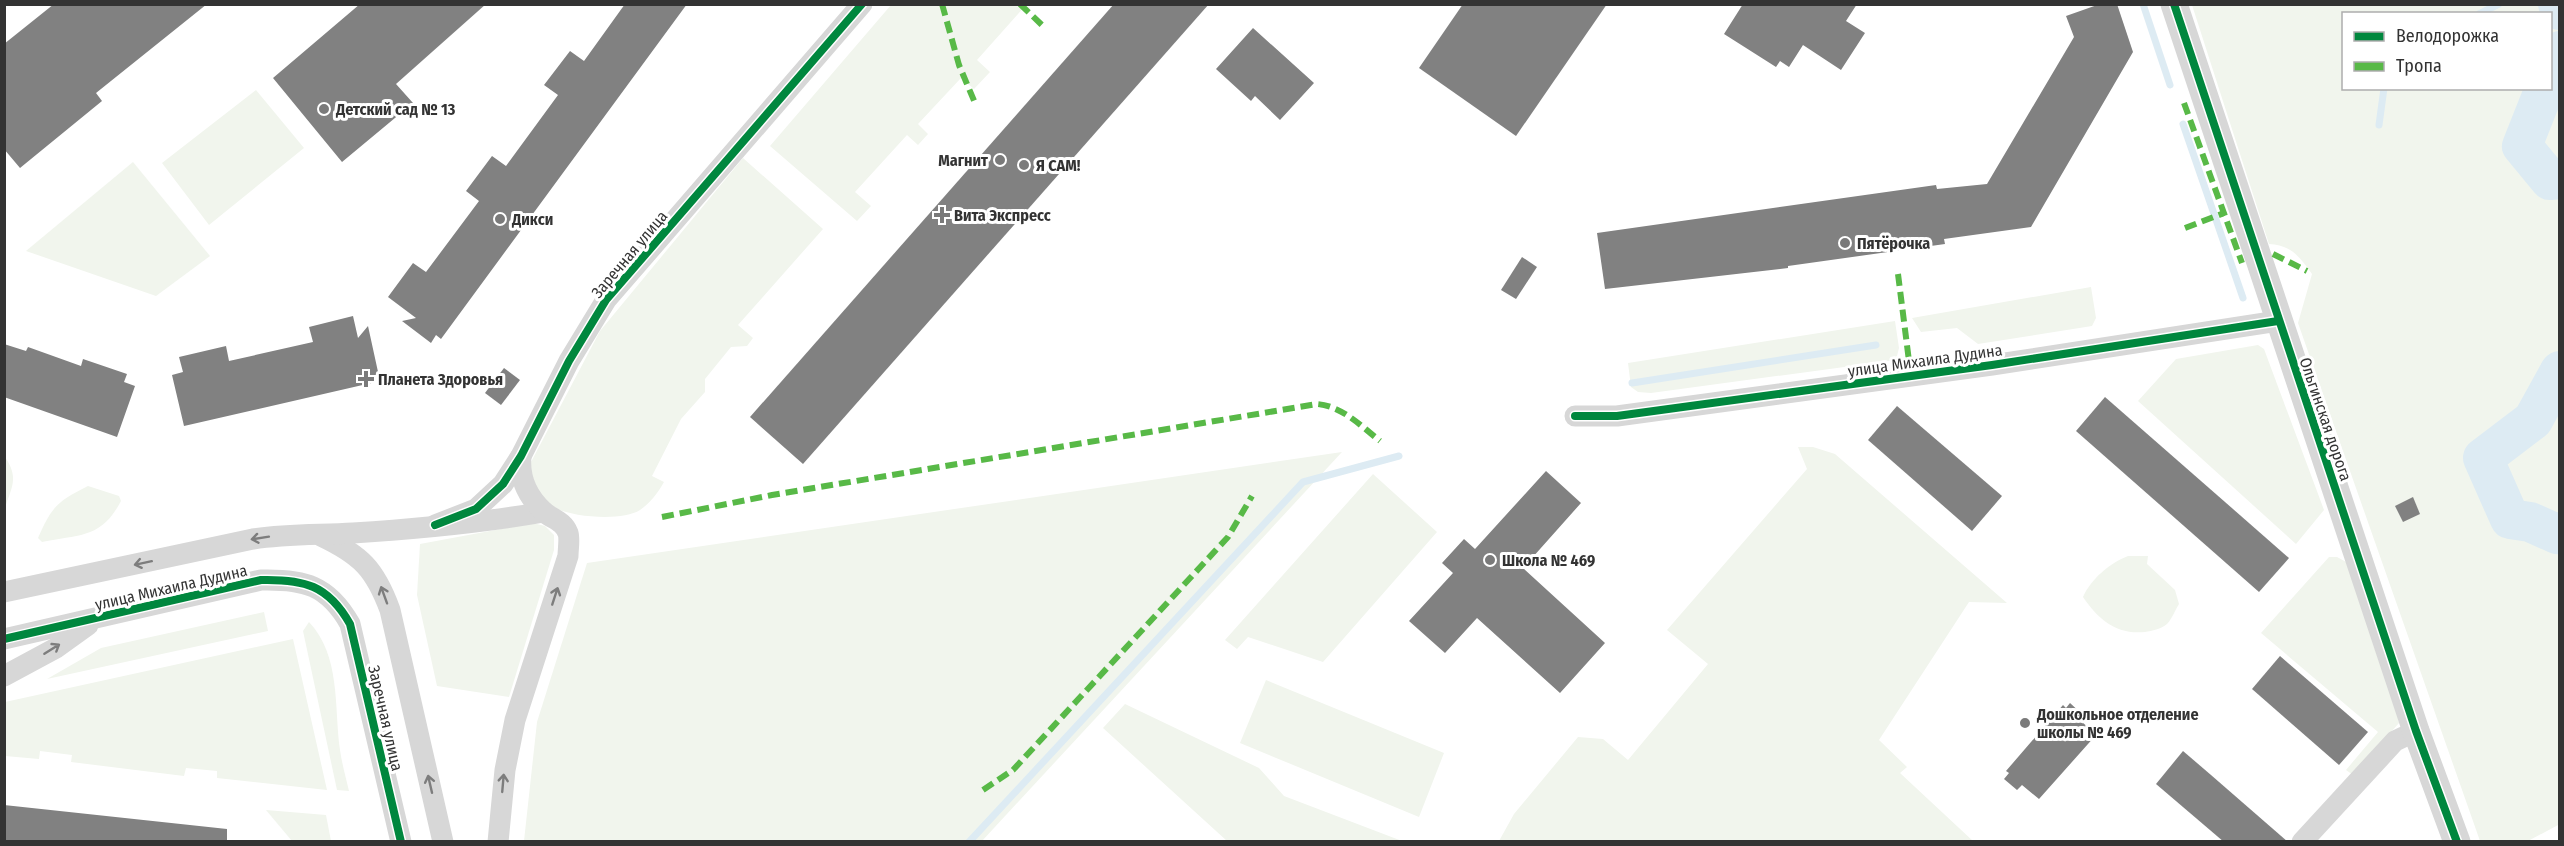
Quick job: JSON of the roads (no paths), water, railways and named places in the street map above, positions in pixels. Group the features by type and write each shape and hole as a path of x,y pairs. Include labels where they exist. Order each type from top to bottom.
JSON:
{"street":[{"name":"Заречная улица","path":"435,525 476,509 503,484 521,456 569,361 606,300 862,4"},
{"name":"Ольгинская дорога","path":"2174,4 2416,731 2457,842"},
{"name":"улица Михаила Дудина","path":"1575,417 1617,416 1923,375 2278,321"},
{"path":"498,842 505,770 515,720 568,556 569,534 561,522 543,512 529,493 520,474 521,456"},
{"path":"435,525 482,523 543,512"},
{"name":"улица Михаила Дудина","path":"4,592 252,539 287,534 318,535 435,525"},
{"name":"Заречная улица","path":"318,535 348,549 363,561 380,582 390,610 443,842"},
{"name":"улица Михаила Дудина","path":"4,639 261,580 290,579 316,588 339,604"},
{"name":"Заречная улица","path":"339,604 350,624 401,842"},
{"path":"4,676 56,648 98,618"},
{"path":"2302,842 2395,741 2416,731"}],"waterway":[{"path":"2143,4 2170,85"},
{"path":"2483,12 2499,4"},
{"path":"2558,4 2560,10"},
{"path":"2552,69 2560,51"},
{"path":"2379,125 2384,90"},
{"path":"2544,90 2522,146 2550,180 2560,179"},
{"path":"2183,124 2243,298"},
{"path":"2550,180 2560,174"},
{"path":"1632,383 1876,345"},
{"path":"2560,371 2533,420 2483,458 2510,519 2530,522 2557,534 2560,532"},
{"path":"969,842 1303,482 1399,456"}],"place":[{"name":"Детский сад № 13","path":"324,109"},
{"name":"Магнит","path":"1000,160"},
{"name":"Я САМ!","path":"1024,165"},
{"name":"Вита Экспресс","path":"942,215"},
{"name":"Дикси","path":"500,219"},
{"name":"Пятёрочка","path":"1845,243"},
{"name":"Планета Здоровья","path":"366,379"},
{"name":"Школа № 469","path":"1490,560"},
{"name":"Дошкольное отделение школы № 469","path":"2025,723"}]}
